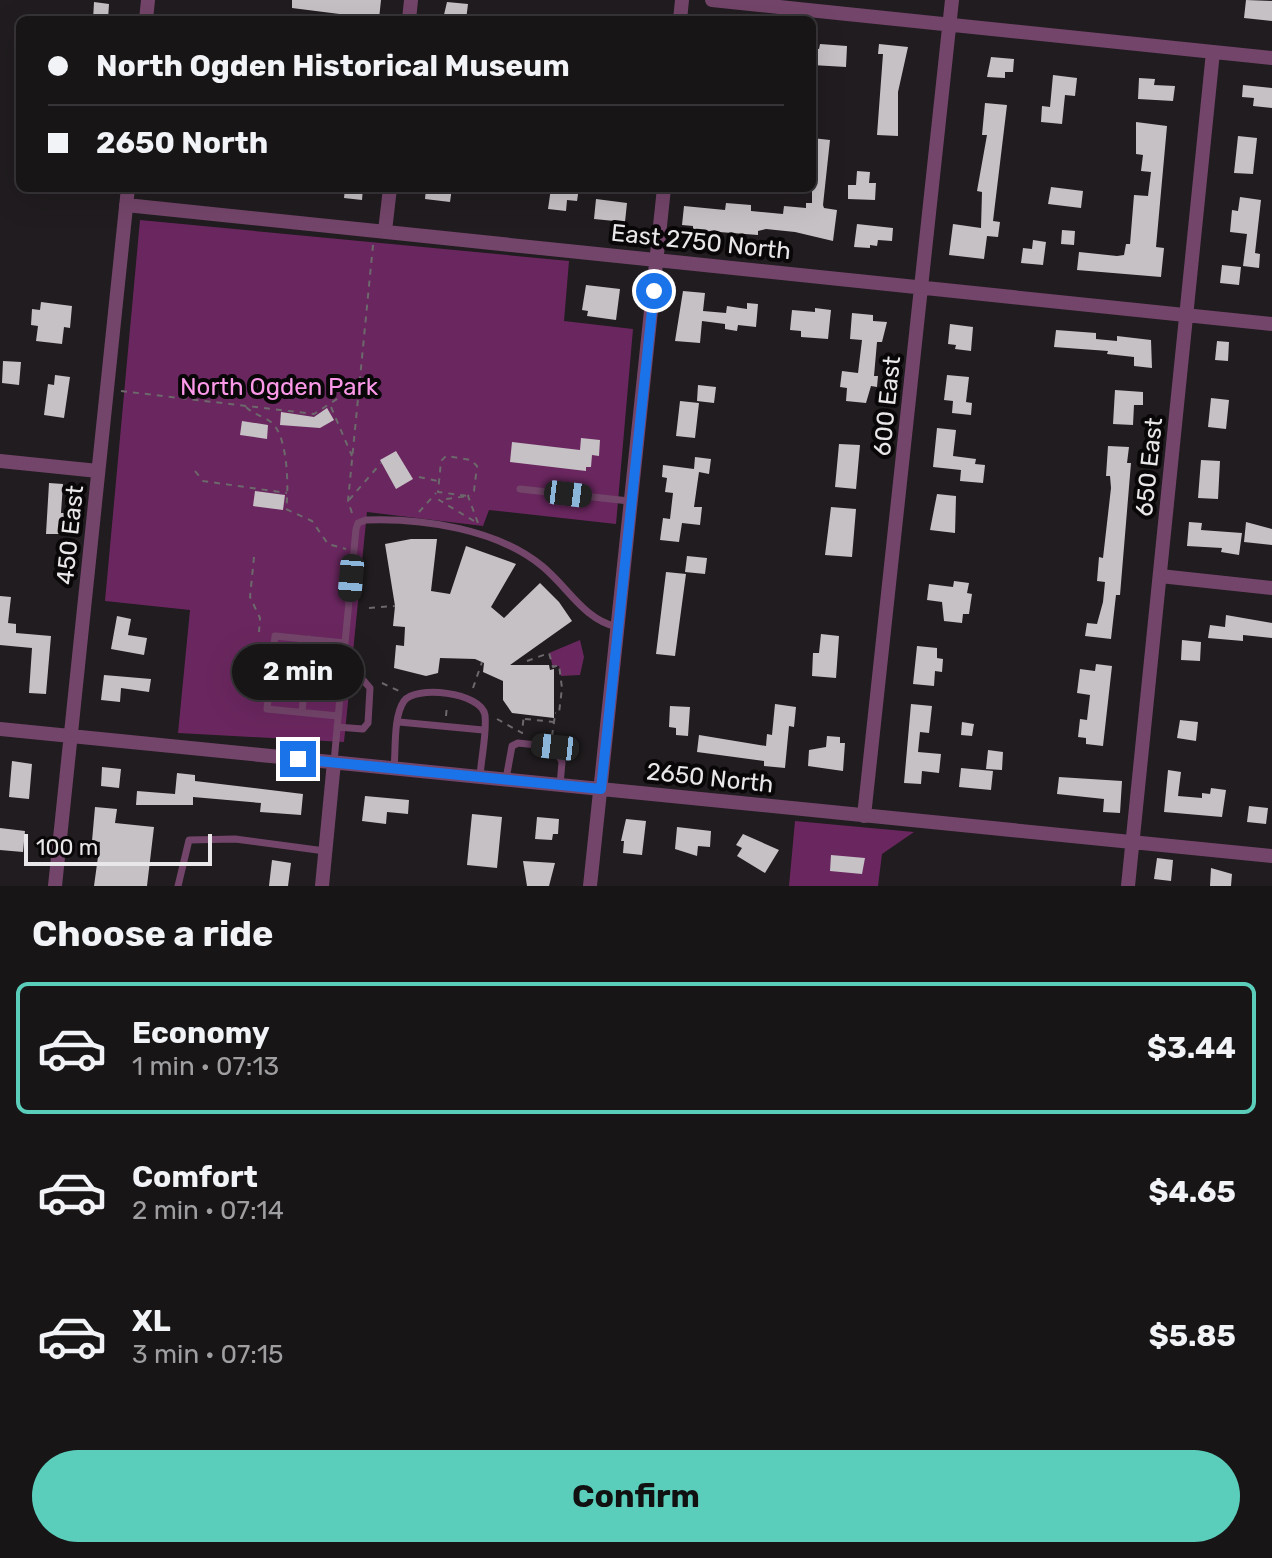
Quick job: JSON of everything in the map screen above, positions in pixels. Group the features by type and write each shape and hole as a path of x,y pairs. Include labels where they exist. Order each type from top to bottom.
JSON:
{"street":[{"path":"712,0 1272,58"},
{"name":"600 East","path":"864,816 952,0"},
{"name":"650 East","path":"1128,886 1213,52"},
{"name":"450 East","path":"55,886 128,192"},
{"path":"379,236 389,192"},
{"path":"590,886 664,192"},
{"name":"East 2750 North","path":"126,205 379,236 658,260 1272,324"},
{"path":"0,461 98,471"},
{"path":"1160,576 1272,588"},
{"name":"2650 North","path":"0,729 1272,856"},
{"path":"322,886 334,762"}],"lane":[{"path":"520,489 629,501"},
{"path":"334,762 358,523 366,520 435,525 483,536 513,547 540,564 568,588 591,618 617,627"},
{"path":"338,716 267,709 275,636 345,643"},
{"path":"302,712 309,639"},
{"path":"337,727 363,729 368,723 370,688 364,681 342,679"},
{"path":"394,768 402,704 417,693 466,697 481,706 480,777"},
{"path":"399,722 483,730"},
{"path":"506,780 509,753 518,743 555,747 562,762 560,785"},
{"path":"178,886 189,840 235,839 325,851"}],"path":[{"path":"355,517 348,501 359,384 379,236"},
{"path":"120,391 314,414 359,384"},
{"path":"245,406 276,426 290,481 286,509 312,521 328,544 335,548"},
{"path":"330,406 352,456"},
{"path":"416,516 438,492 446,456 471,460 477,466 474,491 468,496 439,500 479,524 468,496"},
{"path":"348,501 381,463"},
{"path":"195,471 203,481 288,493"},
{"path":"419,477 438,481"},
{"path":"438,492 468,496"},
{"path":"254,557 250,597 260,618 259,632"},
{"path":"369,608 395,606"},
{"path":"527,661 549,653 553,667 559,665 562,688 552,737"},
{"path":"473,688 482,662"},
{"path":"382,683 400,692"},
{"path":"496,718 522,733 524,716 554,722"}],"green space":[{"name":"North Ogden Park","path":"140,220 569,261 564,321 633,329 616,524 489,510 483,526 367,512 344,742 178,733 190,610 105,601"},
{"path":"580,640 584,657 580,675 561,676 559,666 553,667 549,653"},
{"path":"795,821 914,832 882,854 878,886 789,886"}],"building":[{"path":"292,0 381,0 379,16 292,8"},
{"path":"1246,0 1272,1 1272,21 1244,18"},
{"path":"94,2 109,4 108,16 93,16"},
{"path":"447,2 468,4 466,16 444,16"},
{"path":"820,44 847,46 846,67 816,65 816,49 819,49"},
{"path":"879,44 908,47 898,92 898,136 877,135 883,54 878,54"},
{"path":"991,57 1014,59 1013,72 1005,72 1005,78 987,77"},
{"path":"1053,75 1077,78 1075,96 1065,95 1062,124 1041,122 1042,106 1050,107"},
{"path":"1139,78 1155,79 1154,85 1175,86 1173,101 1138,99"},
{"path":"1243,85 1272,88 1272,108 1253,106 1254,98 1242,97"},
{"path":"985,103 1007,105 993,221 1000,222 998,237 987,236 984,259 949,255 953,224 981,228 982,192 977,191 987,135 982,135"},
{"path":"1136,122 1167,126 1156,247 1164,248 1161,277 1077,270 1079,252 1124,255 1126,244 1130,244 1134,195 1148,196 1151,172 1141,171 1143,155 1136,154"},
{"path":"1238,136 1257,138 1253,174 1234,173"},
{"path":"816,138 830,140 823,205 824,208 837,210 833,241 795,232 766,229 758,231 758,235 693,230 693,226 682,225 684,206 725,210 726,203 751,205 751,211 783,214 784,206 806,208 806,203 812,203 812,192 816,192"},
{"path":"857,171 870,172 869,183 876,183 875,200 848,199 848,185 856,185"},
{"path":"1051,187 1083,191 1081,208 1048,204"},
{"path":"345,192 363,192 362,200 344,198"},
{"path":"426,192 451,192 450,202 425,199"},
{"path":"550,192 578,192 577,201 567,200 566,211 548,209"},
{"path":"1240,197 1261,200 1255,253 1260,254 1259,268 1243,266 1247,234 1230,232 1232,210 1238,211"},
{"path":"596,199 627,203 625,222 594,219"},
{"path":"857,224 893,228 892,241 878,240 877,246 870,245 870,248 854,247"},
{"path":"1062,230 1075,231 1074,245 1061,244"},
{"path":"1033,240 1046,242 1043,265 1021,263 1023,248 1032,249"},
{"path":"1222,265 1241,267 1239,285 1220,283"},
{"path":"586,285 620,289 616,320 587,316 588,311 582,310"},
{"path":"683,291 705,293 703,311 726,313 727,306 747,309 747,303 758,304 756,327 738,325 737,331 725,329 725,324 702,321 700,343 675,341"},
{"path":"41,302 72,306 70,328 64,327 62,344 36,341 38,326 31,325 32,309 40,310"},
{"path":"815,308 831,310 828,339 801,337 801,331 790,330 792,310 815,312"},
{"path":"852,313 873,315 873,321 887,322 882,342 877,342 874,376 878,376 877,387 871,386 866,403 846,401 847,388 840,387 842,371 858,373 862,340 850,339"},
{"path":"950,324 973,327 971,351 955,349 956,345 948,344"},
{"path":"1056,330 1096,333 1096,339 1117,341 1117,336 1151,340 1152,368 1134,366 1134,357 1107,354 1108,351 1054,347"},
{"path":"1217,341 1229,342 1228,361 1215,360"},
{"path":"3,361 21,362 19,385 2,383"},
{"path":"55,375 70,377 64,418 44,415 48,384 54,385"},
{"path":"947,375 969,377 966,402 972,403 971,415 952,413 953,401 944,400"},
{"path":"698,385 716,387 714,403 697,401"},
{"path":"1115,390 1143,392 1143,405 1134,405 1133,425 1113,424"},
{"path":"1211,398 1229,400 1226,429 1208,427"},
{"path":"680,401 699,403 695,438 676,436"},
{"path":"327,408 334,420 320,428 280,425 281,412 314,417"},
{"path":"242,421 268,425 267,439 240,435"},
{"path":"937,428 956,430 953,456 976,459 975,464 985,465 983,483 960,481 961,470 933,467"},
{"path":"581,438 600,440 599,456 592,455 591,467 586,467 586,471 510,462 512,442 580,450"},
{"path":"839,444 860,445 856,489 835,487"},
{"path":"1108,446 1129,447 1127,463 1131,463 1120,595 1116,595 1111,639 1085,636 1087,623 1097,624 1103,602 1105,582 1097,581 1099,557 1103,558 1111,488 1110,476 1106,476"},
{"path":"396,451 413,479 396,489 380,460"},
{"path":"695,457 711,459 709,474 699,472 694,507 702,507 700,525 682,523 679,542 660,540 663,518 670,519 673,493 665,492 667,478 662,477 663,465 694,469"},
{"path":"1201,460 1220,461 1218,499 1198,498"},
{"path":"49,483 63,484 61,513 70,513 69,534 46,534"},
{"path":"255,491 285,495 283,510 253,506"},
{"path":"937,494 956,496 955,533 930,530"},
{"path":"831,507 856,509 852,557 825,555"},
{"path":"1189,522 1202,523 1201,530 1242,533 1239,555 1221,552 1222,548 1187,546"},
{"path":"1246,522 1272,529 1272,545 1244,542"},
{"path":"411,539 437,539 431,591 450,594 466,546 516,564 491,607 504,618 540,583 559,602 572,621 510,665 549,665 550,670 554,669 554,718 512,713 503,700 503,681 483,672 484,663 475,659 440,658 438,673 426,676 394,668 396,645 404,646 405,627 393,626 395,606 385,544"},
{"path":"687,556 707,558 705,574 685,572"},
{"path":"666,572 686,574 675,656 656,654"},
{"path":"954,581 969,583 967,593 972,594 969,614 963,614 962,623 944,621 942,602 927,600 929,584 953,587"},
{"path":"0,596 11,597 8,623 16,624 16,633 51,636 46,694 29,693 32,648 0,645"},
{"path":"1226,615 1272,623 1272,638 1243,635 1243,641 1208,638 1210,625 1225,627"},
{"path":"117,616 131,619 128,635 147,638 144,655 111,649"},
{"path":"821,634 839,636 836,678 812,676 813,653 819,653"},
{"path":"1182,640 1201,642 1200,661 1181,660"},
{"path":"917,646 937,648 937,658 943,659 942,672 935,671 934,686 913,684"},
{"path":"1096,664 1112,666 1103,746 1086,744 1086,738 1078,737 1080,719 1087,720 1090,695 1077,693 1080,669 1095,671"},
{"path":"104,675 151,679 149,692 121,688 120,702 101,700"},
{"path":"775,704 796,707 794,727 789,726 785,768 764,766 764,761 697,752 699,735 766,746 767,734 772,735"},
{"path":"911,704 932,706 929,733 920,732 918,752 941,754 939,773 922,771 921,784 904,783"},
{"path":"670,706 690,707 688,736 676,735 676,728 669,727"},
{"path":"1180,720 1198,722 1196,741 1177,738"},
{"path":"962,722 974,724 972,736 961,735"},
{"path":"827,736 840,737 840,743 845,743 843,771 808,766 809,750 826,747"},
{"path":"988,750 1003,752 1002,770 986,769"},
{"path":"12,761 32,764 29,799 9,797"},
{"path":"102,767 121,769 119,788 101,786"},
{"path":"961,768 993,771 991,790 959,787"},
{"path":"1168,770 1181,772 1178,796 1202,798 1202,793 1210,794 1211,788 1226,790 1222,817 1164,812"},
{"path":"177,773 195,775 195,781 303,794 301,815 260,812 261,803 193,797 193,805 136,805 137,791 175,794"},
{"path":"1059,777 1122,781 1120,813 1103,812 1104,799 1057,794"},
{"path":"365,796 409,800 408,814 387,812 386,824 362,821"},
{"path":"1249,806 1268,808 1266,824 1247,822"},
{"path":"95,807 117,809 115,823 154,827 147,886 94,886 100,842 92,841"},
{"path":"472,814 502,817 497,868 467,865"},
{"path":"537,817 559,819 558,834 553,834 552,840 535,839"},
{"path":"626,819 646,821 642,855 623,853 624,841 621,841"},
{"path":"677,827 711,831 710,847 698,846 697,856 675,849"},
{"path":"0,828 25,831 23,852 0,850"},
{"path":"743,834 779,850 765,873 737,856 742,848 736,845"},
{"path":"831,855 865,858 862,874 830,871"},
{"path":"1157,858 1173,860 1171,881 1154,879"},
{"path":"272,860 291,863 288,886 269,886"},
{"path":"523,861 555,863 549,886 527,886"},
{"path":"1211,868 1232,874 1231,886 1210,886"}],"route":[{"path":"298,759 601,789 629,501 654,291"}]}
